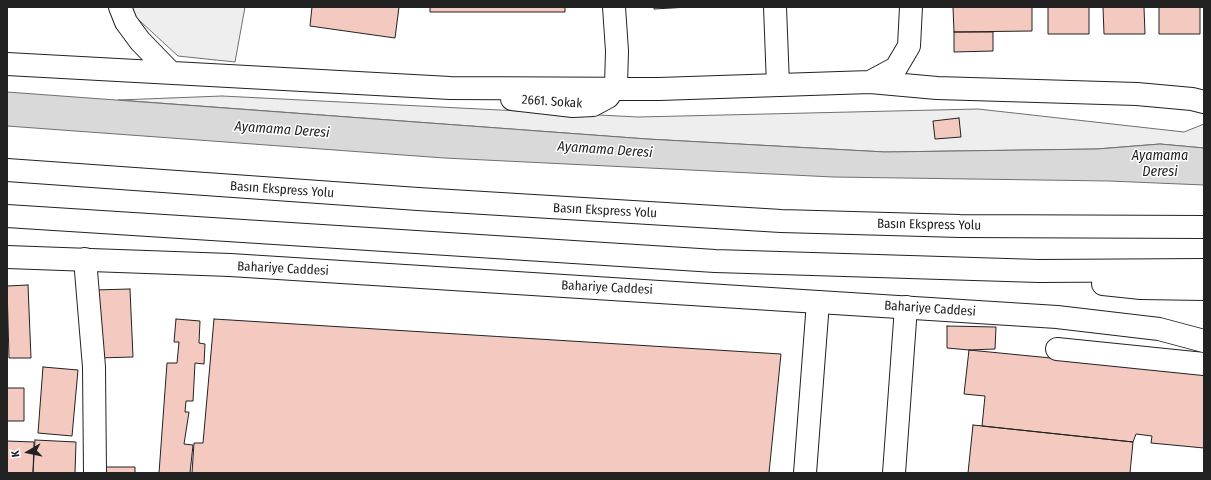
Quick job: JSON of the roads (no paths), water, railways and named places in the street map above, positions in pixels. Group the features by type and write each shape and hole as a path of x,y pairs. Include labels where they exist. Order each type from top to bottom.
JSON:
{"main road":[{"path":"120,7 126,22 140,41 171,73"},
{"path":"613,89 616,85 617,51 614,7"},
{"path":"775,7 778,85"},
{"path":"870,82 896,68 909,46 911,7"},
{"path":"7,64 450,88 613,89 870,82 936,88 1137,94 1200,100"},
{"name":"Basın Ekspress Yolu","path":"7,170 402,198 781,221 960,226 1204,227"},
{"path":"7,216 715,261 1039,271 1204,270"},
{"name":"Bahariye Caddesi","path":"7,257 246,266 1057,317 1159,330 1204,341"},
{"path":"85,260 94,367 95,473"},
{"path":"1039,271 1089,283 1141,288 1204,289"},
{"path":"805,473 818,302"},
{"path":"894,473 906,307"},
{"path":"1057,349 1204,364"}],"water":[{"name":"Ayamama Deresi","path":"7,92 647,139 885,152 1097,149 1160,144 1204,148 1204,185 1109,181 833,177 444,158 7,126"}]}
